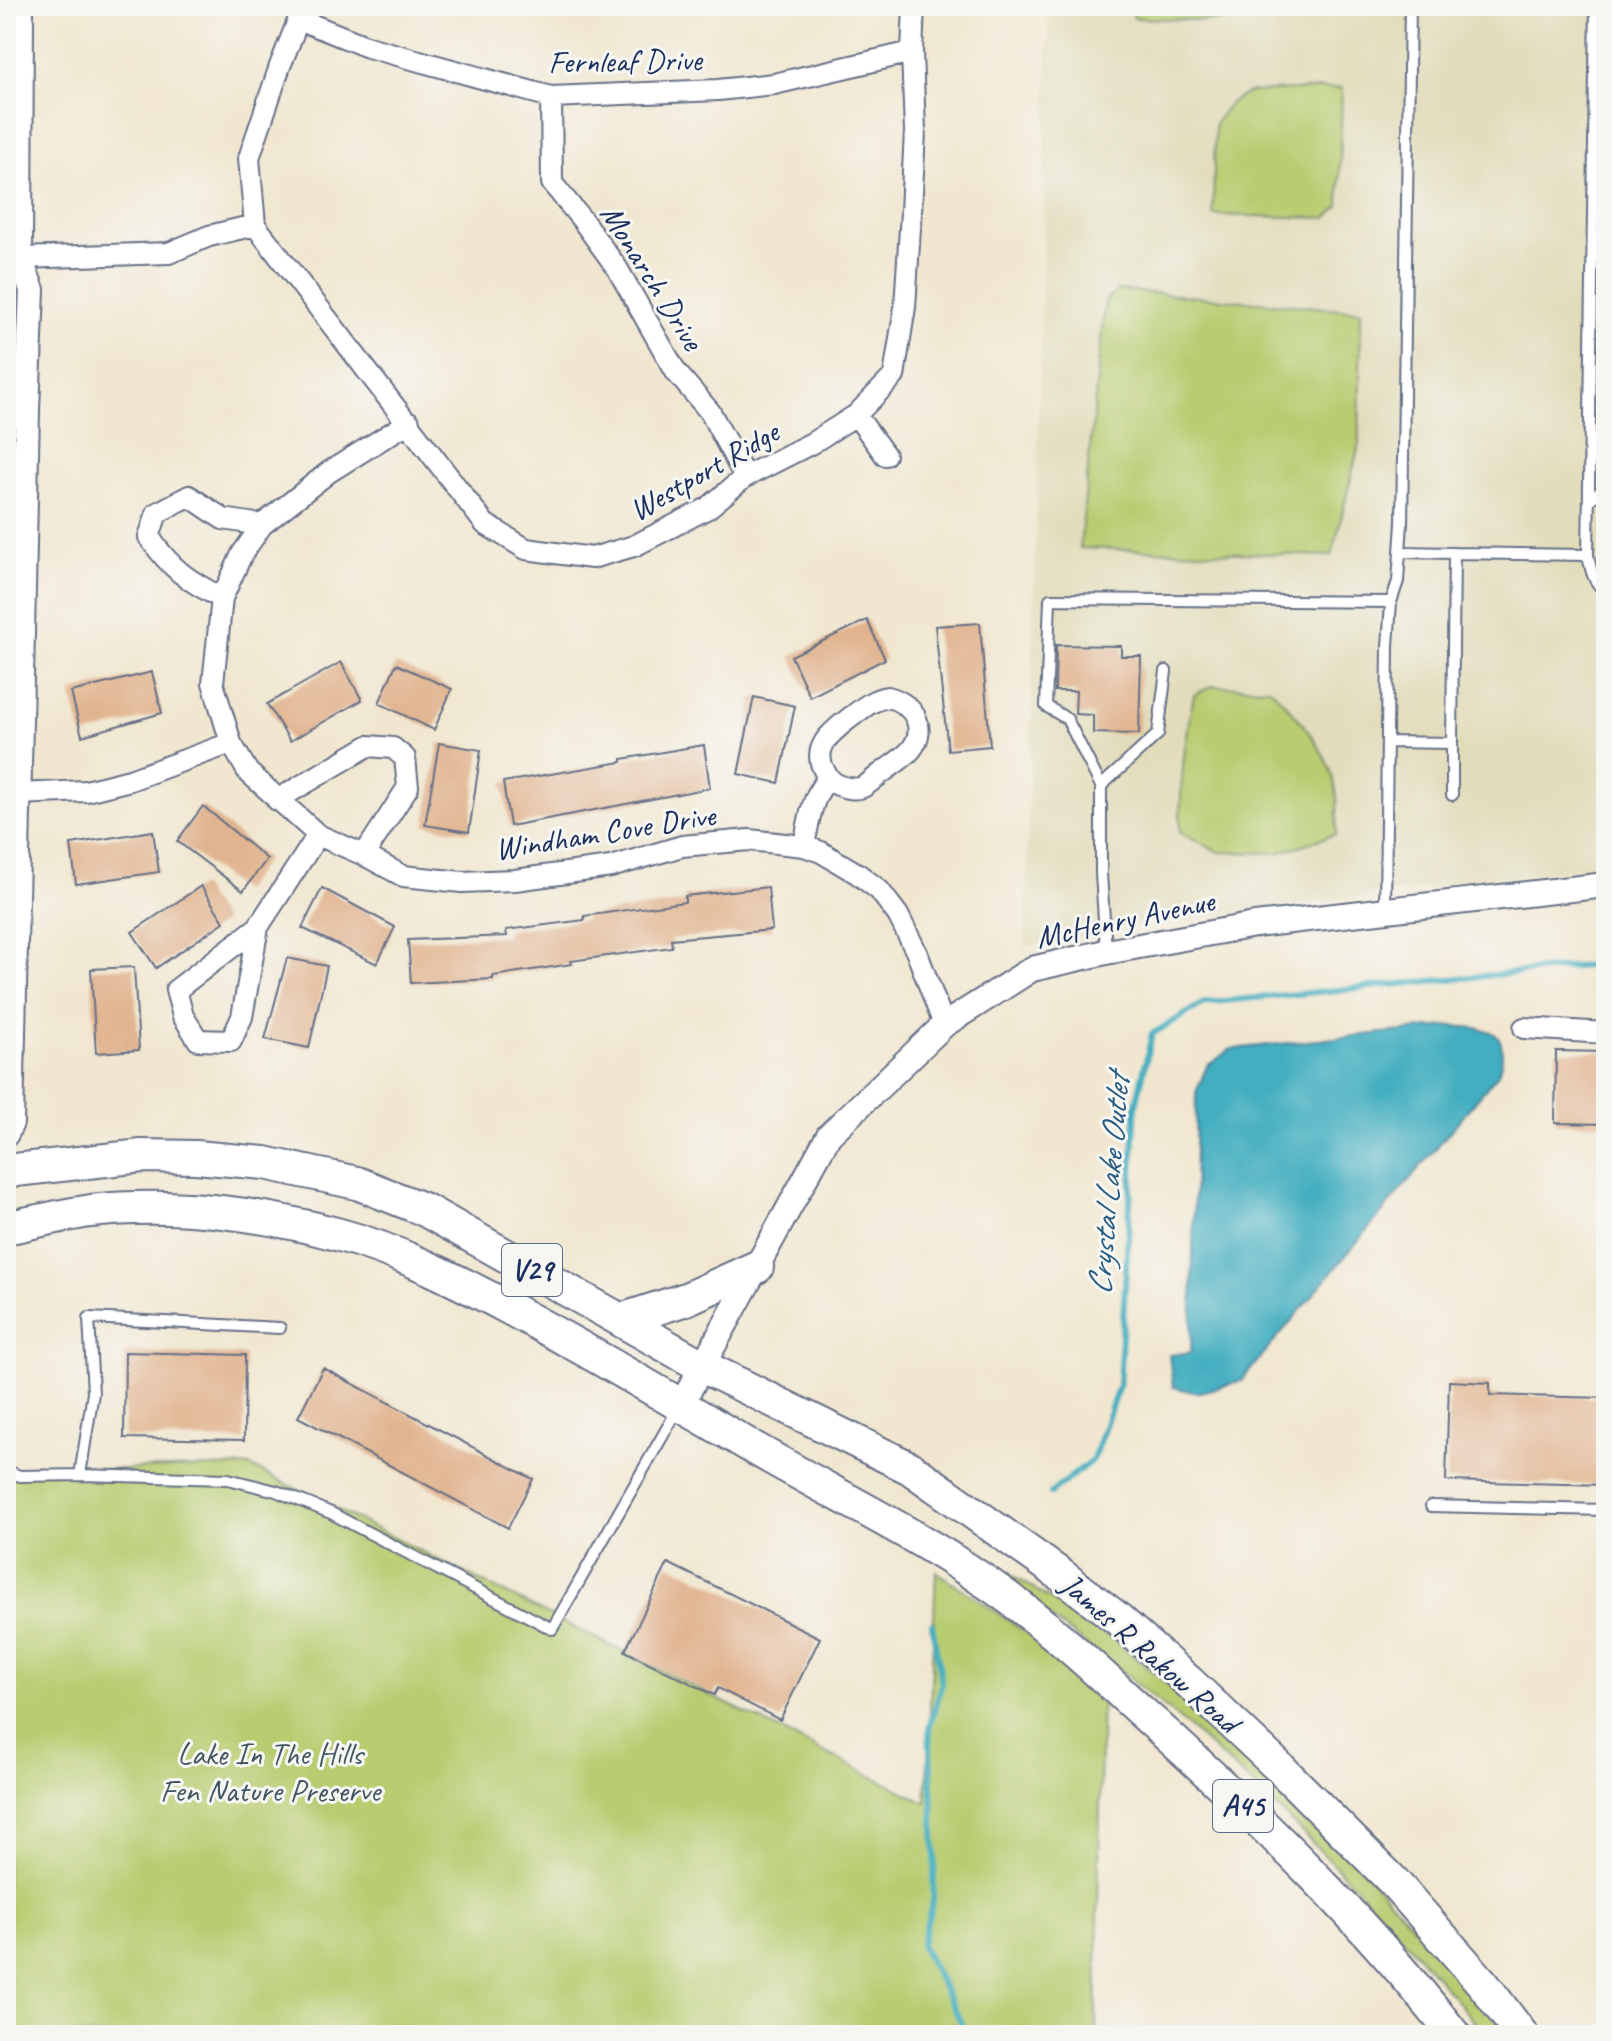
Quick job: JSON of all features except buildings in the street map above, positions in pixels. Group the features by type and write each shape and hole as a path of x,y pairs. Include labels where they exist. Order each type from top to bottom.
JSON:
{"main road":[{"name":"V29","path":"6,1171 142,1156 196,1157 265,1163 357,1183 425,1210 702,1366"},
{"name":"V29","path":"6,1228 90,1212 158,1209 249,1215 342,1235 455,1280 558,1334 681,1405"},
{"path":"621,1320 686,1299 757,1267"},
{"name":"James R Rakow Road","path":"702,1366 910,1468 1017,1542 1118,1619 1282,1770 1393,1881 1484,1985 1522,2035"},
{"name":"James R Rakow Road","path":"681,1405 945,1555 1009,1598 1061,1639 1207,1771 1311,1873 1410,1978 1454,2035"}],"street":[{"path":"6,1134 11,1123 32,290 13,268 21,6"},
{"name":"Westport Ridge","path":"255,225 485,524 526,549 592,558 634,546 708,508 745,477 812,443 856,415 894,376 905,307 915,131 914,6"},
{"path":"13,268 169,253 209,236 255,225 249,158 301,13"},
{"name":"Fernleaf Drive","path":"301,13 394,55 551,97 718,90 774,84 912,52"},
{"name":"Monarch Drive","path":"551,97 552,183 617,268 676,372 710,412 745,477"},
{"path":"856,415 885,455"},
{"name":"Windham Cove Drive","path":"409,422 329,472 262,525 242,554 222,598 213,683 231,743 248,772 318,835 403,876 462,882 515,880 611,867 682,846 749,840 804,846 821,852 879,890 898,915 917,953 944,1025"},
{"path":"222,598 190,582 166,562 149,537 157,513 189,496 223,519 262,525"},
{"path":"888,697 900,700 910,708 918,731 908,753 863,787 838,785 828,778 820,755 823,742 831,732 876,699 888,697"},
{"path":"18,794 86,791 130,780 231,743"},
{"path":"277,800 368,746 393,748 405,758 408,787 364,855"},
{"path":"804,846 818,790 828,778"},
{"path":"258,927 242,1017 231,1041 198,1040 183,1016 176,990 258,927 318,835"},
{"name":"McHenry Avenue","path":"681,1405 829,1135 944,1025 1032,969 1255,925 1606,885"},
{"path":"1524,1028 1606,1033"}],"lane":[{"path":"1385,912 1388,646 1391,602 1398,581 1400,552 1410,6"},
{"path":"1596,6 1588,555 1591,573 1598,586 1606,592"},
{"path":"1589,500 1606,487"},
{"path":"1400,552 1588,555"},
{"path":"1452,795 1454,553"},
{"path":"1106,952 1101,874 1101,786 1067,719 1046,706 1050,599 1391,602"},
{"path":"1101,786 1158,734 1166,671"},
{"path":"1387,742 1452,743"},
{"path":"80,1475 93,1393 89,1318 280,1328"},
{"path":"6,1471 20,1476 228,1479 276,1491 331,1513 552,1629 681,1405"},
{"path":"1431,1506 1606,1510"}],"shaded area":[{"path":"1049,6 1606,6 1606,865 1136,925 1025,947"}],"green space":[{"path":"1131,6 1313,6 1269,17 1225,21 1134,18"},
{"path":"1342,88 1339,206 1327,218 1213,215 1215,123 1231,102 1250,92"},
{"path":"1118,290 1361,311 1359,444 1332,556 1080,548 1105,301"},
{"path":"1212,686 1270,688 1292,711 1329,766 1337,802 1336,834 1278,853 1219,852 1180,832 1183,763 1194,695"},
{"name":"Lake In The Hills Fen Nature Preserve","path":"250,1466 926,1803 936,1571 1102,1684 1096,2035 6,2035 6,1472"},
{"path":"922,1523 1118,1643 1212,1722 1334,1837 1510,2035 1485,2035 1357,1888 1217,1752 1117,1668 920,1527"}],"water":[{"path":"1449,1026 1493,1033 1502,1047 1498,1074 1241,1381 1197,1393 1173,1387 1169,1355 1191,1352 1196,1092 1207,1066 1231,1049"}],"waterway":[{"name":"Crystal Lake Outlet","path":"1051,1493 1093,1459 1119,1385 1136,1105 1152,1034 1204,1003 1606,964"},
{"name":"Crystal Lake Outlet","path":"932,1624 942,1684 929,1728 935,1854 933,1900 921,1945 968,2035"}]}
